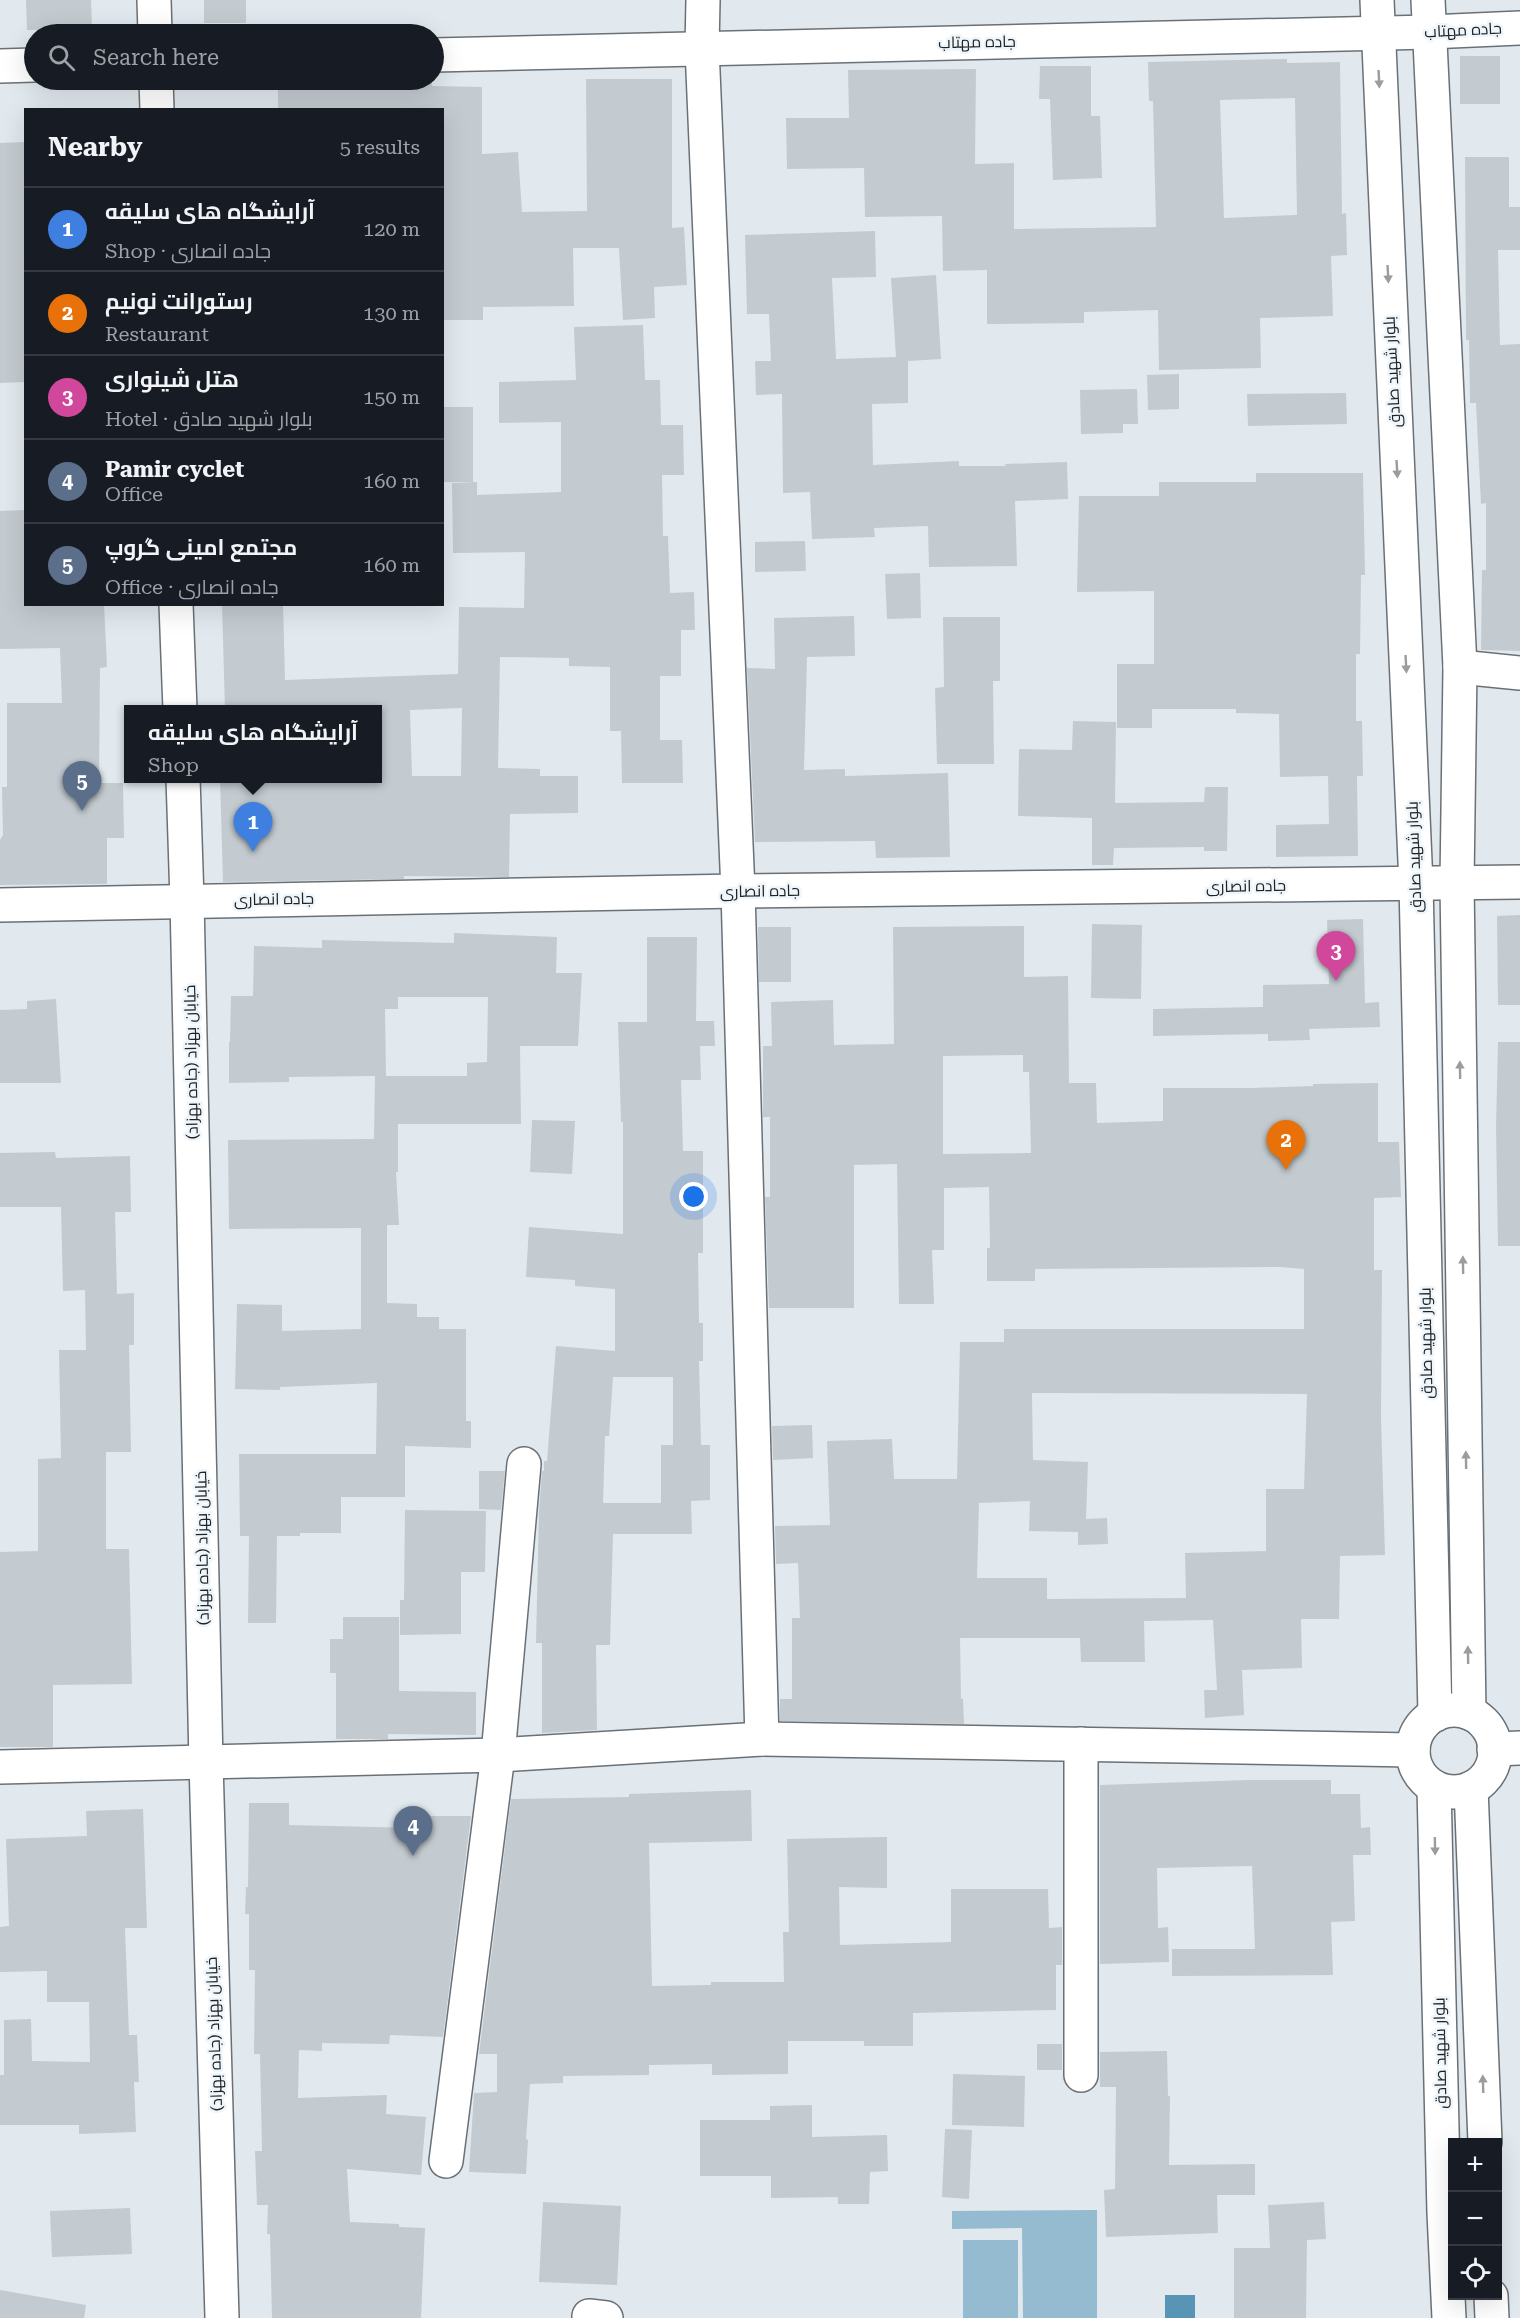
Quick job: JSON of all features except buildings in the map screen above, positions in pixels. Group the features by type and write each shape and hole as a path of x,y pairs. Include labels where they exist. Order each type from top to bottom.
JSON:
{"street":[{"path":"154,0 155,24"},
{"path":"703,0 702,48 738,891 762,1739"},
{"name":"بلوار شهید صادق","path":"1377,0 1416,884 1435,1715"},
{"path":"1428,0 1460,667 1457,883 1469,1713"},
{"name":"جاده مهتاب","path":"444,55 1520,28"},
{"path":"0,66 24,65"},
{"path":"156,90 157,108"},
{"path":"176,606 180,705"},
{"path":"1460,667 1520,673"},
{"name":"خیابان بهزاد (جاده بهزاد)","path":"183,783 206,1763 222,2318"},
{"name":"جاده انصاری","path":"0,905 738,891 1520,882"},
{"path":"446,2161 498,1755 524,1464"},
{"path":"1458,1711 1469,1713 1507,1748 1494,1761 1489,1772 1471,1788 1452,1792 1434,1787 1418,1772 1413,1750 1419,1730 1435,1715 1458,1711"},
{"path":"0,1767 498,1755 762,1739 1413,1750"},
{"path":"1081,1744 1081,2075"},
{"name":"بلوار شهید صادق","path":"1434,1787 1444,2213 1449,2318"},
{"path":"1471,1788 1485,2138"},
{"path":"1491,2300 1492,2318"}],"shaded area":[{"path":"1097,2210 1097,2318 1023,2318 1022,2228 952,2229 952,2211"},
{"path":"963,2240 1018,2240 1018,2318 963,2318"},
{"path":"1165,2295 1195,2295 1195,2318 1165,2318"}],"place":[{"name":"مجتمع امینی گروپ","path":"82,811"},
{"name":"آرایشگاه های سلیقه","path":"253,852"},
{"name":"هتل شینواری","path":"1336,981"},
{"name":"رستورانت نونیم","path":"1286,1170"},
{"name":"Pamir cyclet","path":"413,1856"}]}
